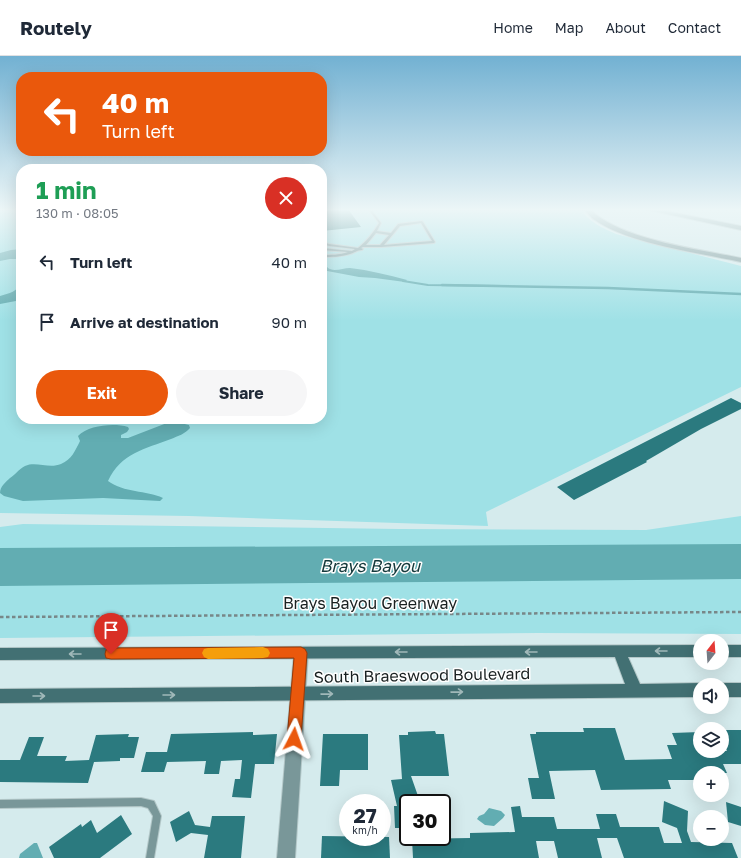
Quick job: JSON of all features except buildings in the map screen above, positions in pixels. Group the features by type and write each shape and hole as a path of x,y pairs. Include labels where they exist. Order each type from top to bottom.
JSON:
{"main road":[{"path":"729,651 741,650"},
{"path":"619,651 635,690"},
{"name":"South Braeswood Boulevard","path":"0,654 693,651"},
{"name":"South Braeswood Boulevard","path":"0,696 693,690"},
{"path":"729,690 741,690"}],"street":[{"path":"684,246 741,260"},
{"path":"286,858 301,653"}],"lane":[{"path":"344,246 361,248"},
{"path":"327,256 337,257 355,252 361,248"},
{"path":"327,249 355,252"},
{"path":"0,804 141,802 151,804 157,816 150,858"}],"path":[{"name":"Brays Bayou Greenway","path":"0,617 741,612"}],"shaded area":[{"path":"0,246 16,246 16,424 327,424 327,246 665,246 741,266 741,387 486,512 488,526 189,516 0,513"},
{"path":"741,516 741,634 538,633 0,638 0,527 23,524 399,529 646,530"}],"water":[{"path":"16,250 16,259 0,261 0,253"},
{"path":"327,267 332,270 350,268 364,270 407,280 405,282 359,277 327,271"},
{"path":"16,289 16,301 0,304 0,296"},
{"path":"164,424 189,425 190,428 181,435 143,449 127,458 113,472 108,481 121,488 156,495 163,498 160,501 103,498 23,501 4,496 0,493 1,488 5,483 25,466 34,464 52,466 65,462 71,457 80,441 78,436 88,429 109,425 128,427 129,429 121,435 121,438 128,438"},
{"name":"Brays Bayou","path":"741,544 741,579 0,586 0,548"},
{"path":"489,808 501,811 505,815 494,826 485,825 477,819"},
{"path":"34,843 37,843 43,858 19,858 20,854"}],"waterway":[{"path":"403,281 428,285 484,286"},
{"path":"442,285 484,286"},
{"path":"484,286 502,286"},
{"path":"484,286 608,288 741,294"}],"slow traffic":[{"path":"208,653 263,653"}],"route":[{"path":"111,654 301,653 294,739"}]}
